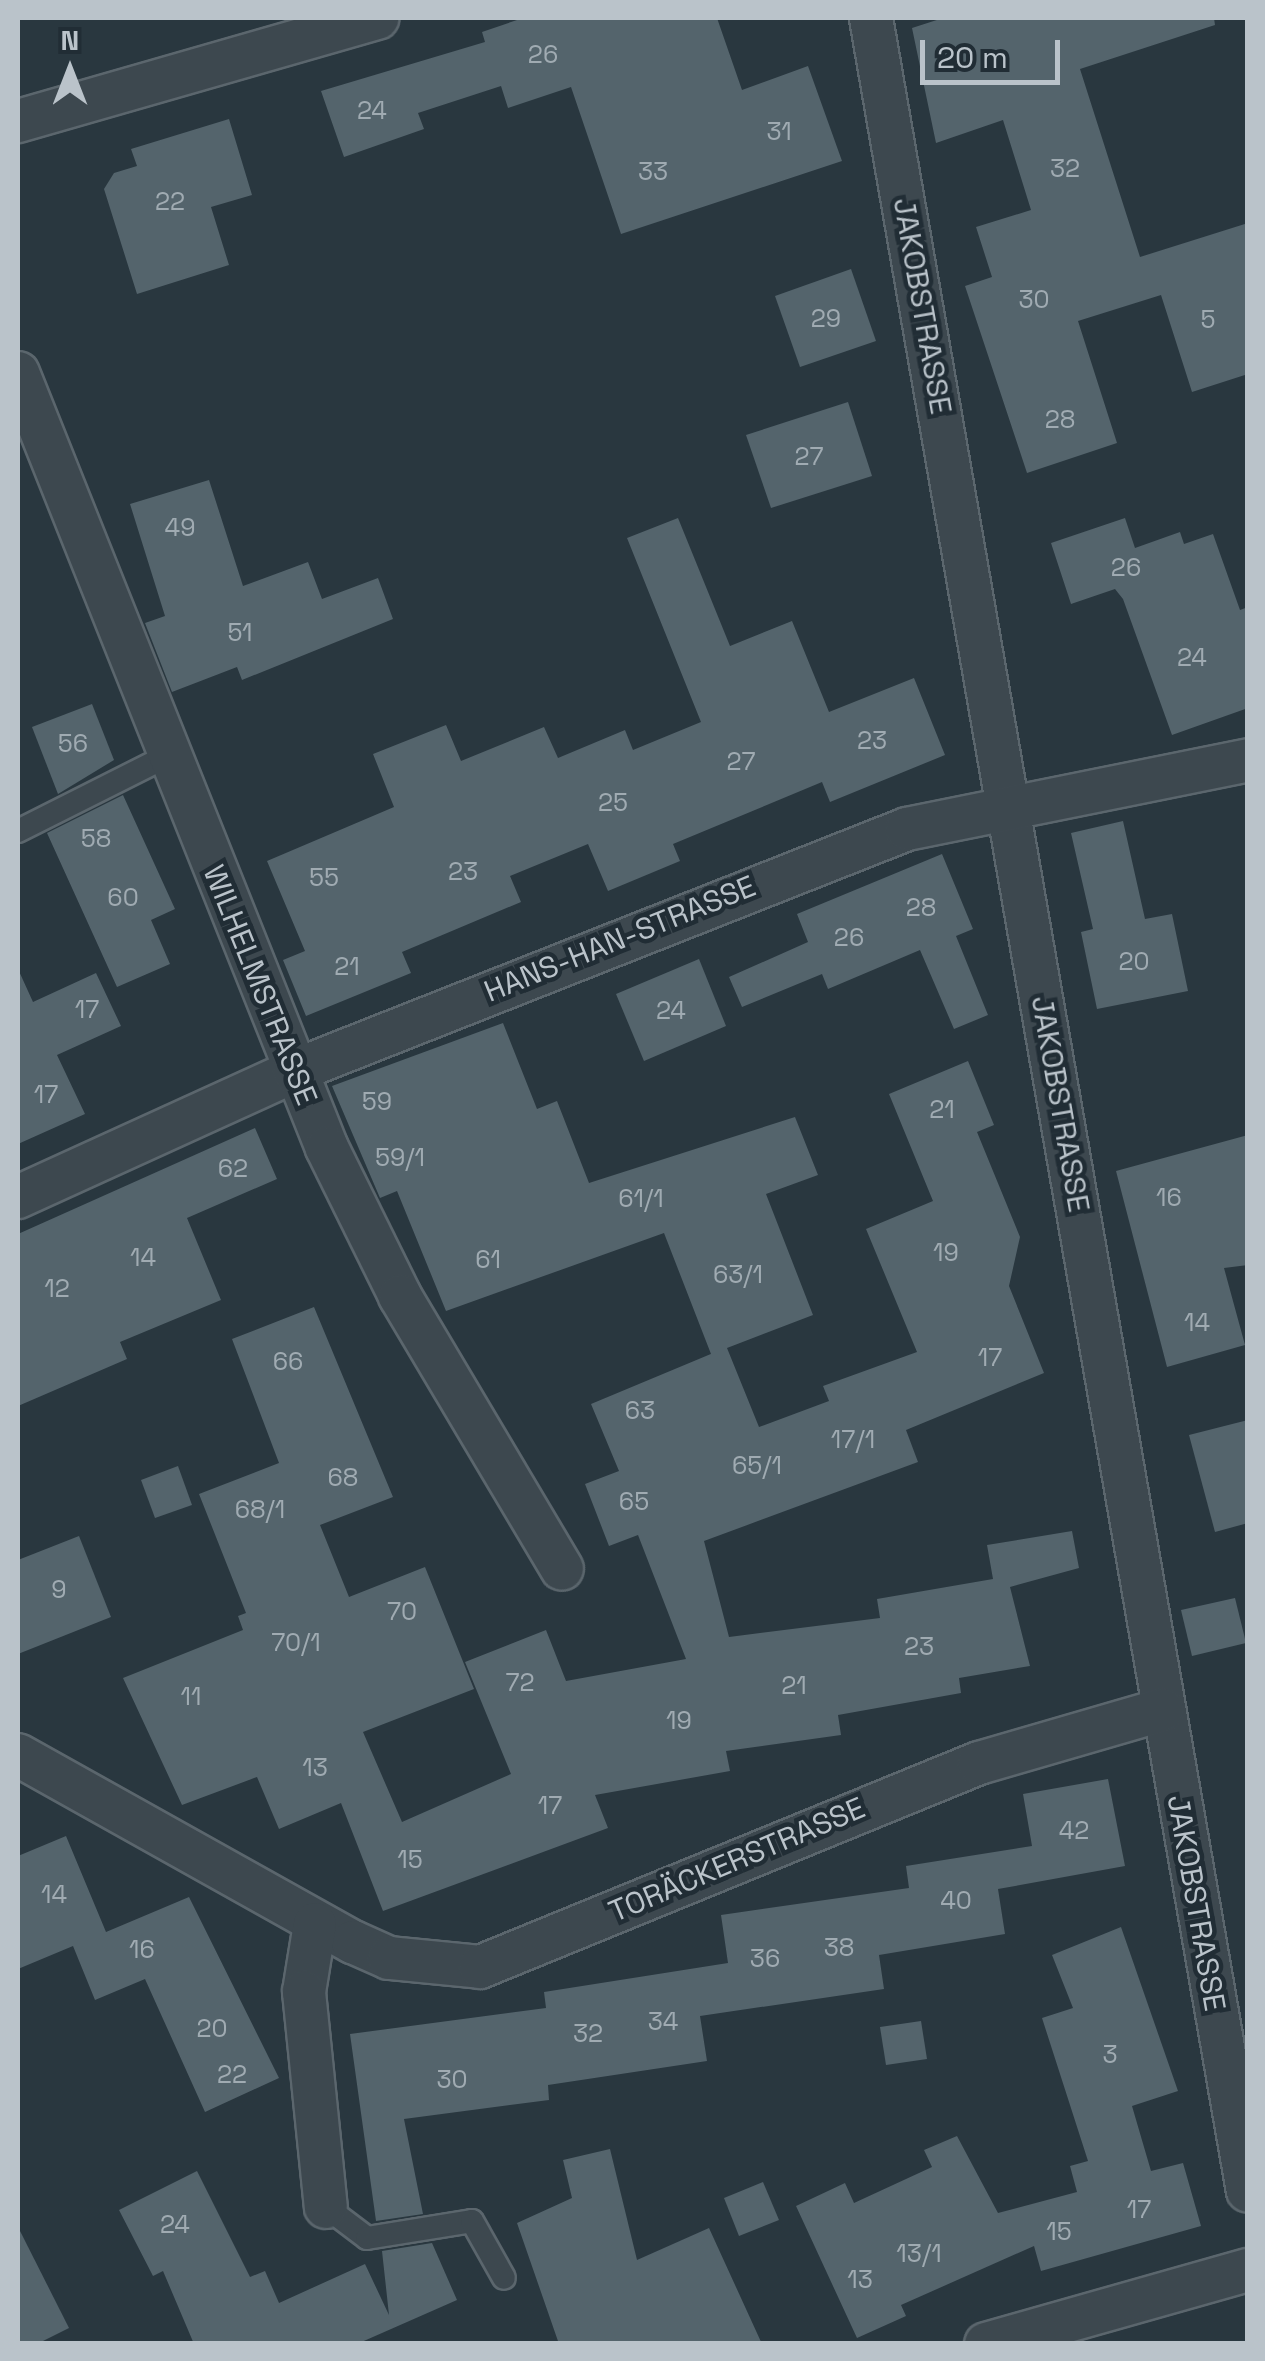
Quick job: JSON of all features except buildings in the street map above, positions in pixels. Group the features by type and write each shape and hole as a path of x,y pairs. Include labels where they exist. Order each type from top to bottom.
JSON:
{"street":[{"path":"18,121 378,18"},
{"name":"JAKOBSTRASSE","path":"871,18 1248,2191"},
{"name":"WILHELMSTRASSE","path":"18,373 165,757 294,1071 400,1296 562,1569"},
{"name":"HANS-HAN-STRASSE","path":"18,1197 294,1071 797,868 1007,805 1248,760"},
{"name":"TORÄCKERSTRASSE","path":"18,1755 315,1924 388,1958 480,1966 979,1763 1162,1710"},
{"path":"315,1924 304,1992 326,2207"},
{"path":"986,2344 1248,2270"}],"lane":[{"path":"18,830 165,757"},
{"path":"326,2207 368,2238 472,2221 504,2278"}]}
